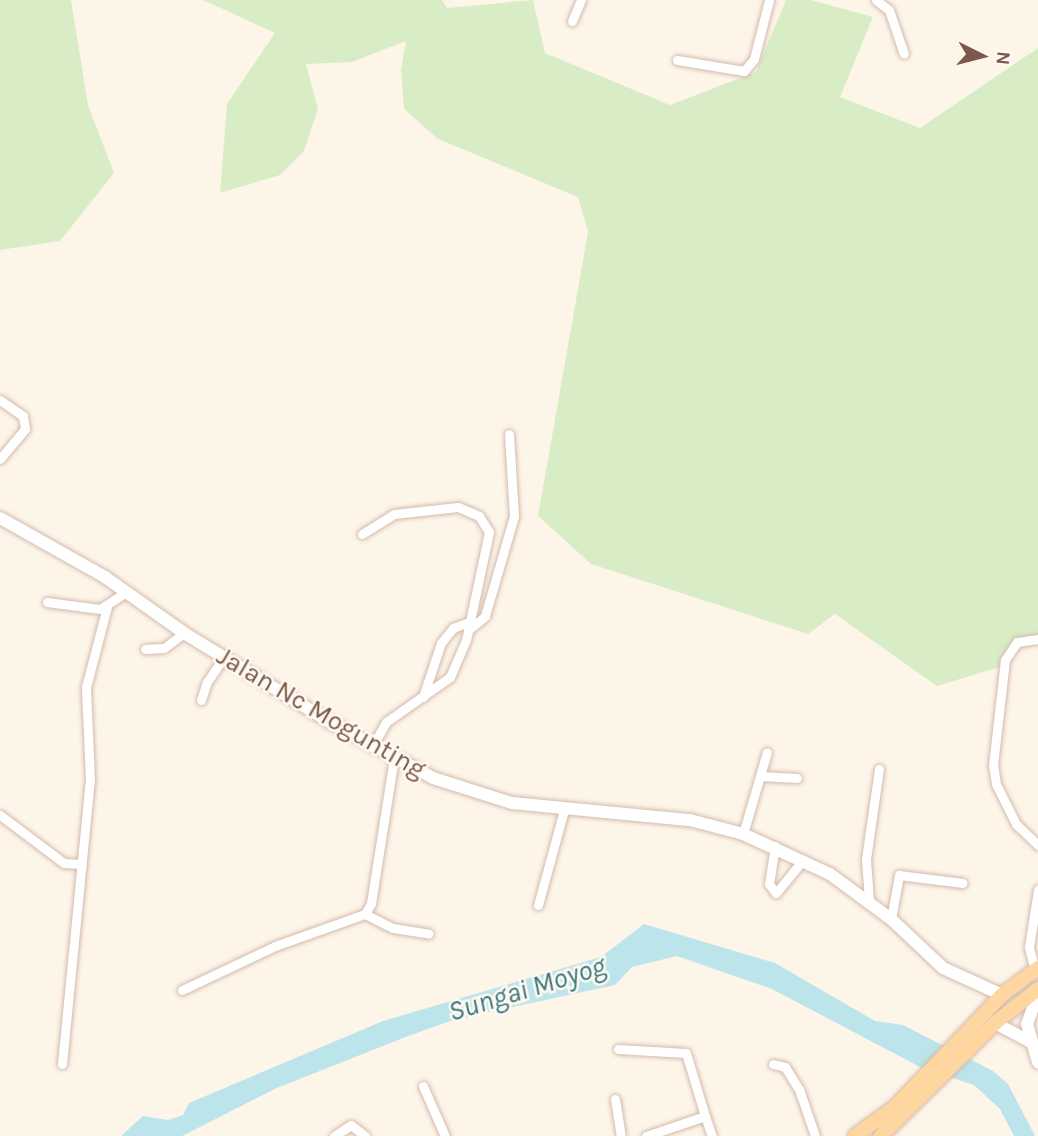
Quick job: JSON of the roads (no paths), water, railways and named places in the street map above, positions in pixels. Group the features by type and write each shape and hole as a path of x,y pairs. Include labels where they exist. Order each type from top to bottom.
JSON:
{"main road":[{"path":"881,1136 926,1086 976,1023 1002,995 1036,969"},
{"path":"855,1136 926,1086 996,1023 1038,992"}],"street":[{"path":"572,21 582,0"},
{"path":"677,60 744,71 754,59 769,0"},
{"path":"876,0 889,10 904,54"},
{"path":"0,400 23,416 25,429 0,459"},
{"path":"423,697 441,643 453,628 468,626 485,616 514,516 509,433"},
{"path":"362,534 394,514 458,507 479,516 489,532 468,626 450,677 386,723 372,747"},
{"name":"Jalan Nc Mogunting","path":"0,518 128,592 184,633 372,747 440,781 495,799 564,810 690,820 743,834 775,846 869,901 943,968 1002,995"},
{"path":"62,1064 90,780 86,687 107,607 128,592"},
{"path":"47,602 107,607"},
{"path":"145,649 164,648 184,633"},
{"path":"1038,639 1017,642 1005,660 993,765 996,784 1016,824 1038,845"},
{"path":"201,700 207,682 224,657"},
{"path":"743,834 767,752"},
{"path":"182,990 275,946 365,914 371,903 394,758"},
{"path":"869,901 866,859 880,769"},
{"path":"760,776 797,778"},
{"path":"538,905 564,810"},
{"path":"0,815 64,863 82,864"},
{"path":"775,846 769,884 776,892 803,860"},
{"path":"891,919 899,875 963,883"},
{"path":"1036,969 1029,947 1038,890"},
{"path":"365,914 393,928 429,934"},
{"path":"1038,992 1029,1009 1030,1042 1038,1062"},
{"path":"996,1023 1030,1042"},
{"path":"618,1049 679,1049 687,1053 712,1136"},
{"path":"773,1064 785,1067 799,1089 815,1136"},
{"path":"423,1086 444,1136"},
{"path":"615,1099 621,1136"},
{"path":"646,1136 705,1116"},
{"path":"334,1136 351,1125 365,1136"}],"water":[{"name":"Sungai Moyog","path":"644,924 775,963 875,1021 903,1025 993,1071 1008,1084 1035,1136 1014,1136 1000,1109 974,1085 922,1068 772,989 677,956 632,967 615,985 453,1020 408,1036 277,1088 182,1136 121,1136 143,1116 168,1120 183,1115 189,1103 383,1021 601,957"}]}
